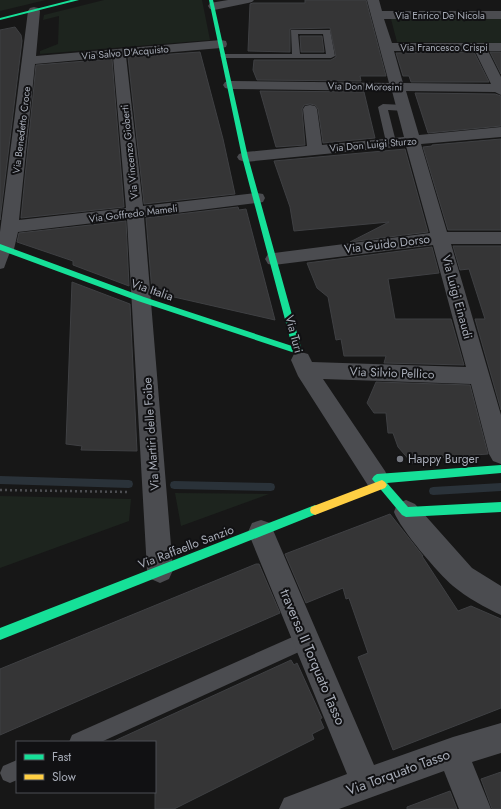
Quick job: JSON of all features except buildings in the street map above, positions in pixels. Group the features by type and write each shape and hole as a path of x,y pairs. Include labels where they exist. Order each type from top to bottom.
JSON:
{"street":[{"path":"0,19 73,0"},
{"path":"212,3 248,0"},
{"name":"Via Luigi Einaudi","path":"374,0 501,454"},
{"name":"Via Turi","path":"212,3 245,157 302,361 379,482 463,577 501,601"},
{"name":"Via Benedetto Croce","path":"2,254 10,227 34,10"},
{"name":"Via Enrico De Nicola","path":"378,15 501,15"},
{"name":"Via Francesco Crispi","path":"386,47 501,47"},
{"path":"480,47 500,89"},
{"name":"Via Salvo D'Acquisto","path":"29,60 119,53 222,50"},
{"name":"Via Vincenzo Gioberti","path":"119,53 135,213 141,299"},
{"name":"Via Don Morosini","path":"230,85 398,86 500,89"},
{"path":"310,110 315,150"},
{"name":"Via Don Luigi Sturzo","path":"245,157 501,132"},
{"name":"Via Goffredo Mameli","path":"10,227 257,198"},
{"name":"Via Guido Dorso","path":"274,259 441,238 501,238"},
{"name":"Via Italia","path":"2,254 141,299 302,361"},
{"name":"Via Martiri delle Foibe","path":"141,299 160,570"},
{"name":"Via Silvio Pellico","path":"302,361 479,376"},
{"name":"Via Raffaello Sanzio","path":"0,634 160,570 261,532 379,482 501,469"},
{"path":"406,512 501,507"},
{"name":"traversa II Torquato Tasso","path":"261,532 366,784"},
{"name":"Via Torquato Tasso","path":"295,809 453,752 501,738"},
{"path":"453,752 476,809"}],"lane":[{"path":"222,50 296,56 331,56 327,32 294,32 296,56"},
{"path":"391,142 383,107 404,108"},
{"path":"81,741 306,640"}],"path":[{"path":"0,490 155,493"}],"shaded area":[{"path":"0,0 46,0 0,11"},
{"path":"104,0 202,0 210,40 40,54 40,51 58,44 59,16 43,20 44,15"},
{"path":"501,18 501,43 397,42 391,19"},
{"path":"175,493 269,494 181,526"},
{"path":"0,496 131,499 129,521 0,568"}],"waterway":[{"path":"0,480 129,484"},
{"path":"174,485 271,487"},
{"path":"433,491 501,487"}],"traffic: fast":[{"path":"0,19 77,0"},
{"path":"211,0 245,157 298,351"},
{"path":"0,247 141,299 298,351"},
{"path":"377,479 501,469"},
{"path":"377,479 406,512 501,507"},
{"path":"0,634 315,510"}],"traffic: slow":[{"path":"315,510 382,485"}],"place":[{"name":"Happy Burger","path":"400,459"}]}
